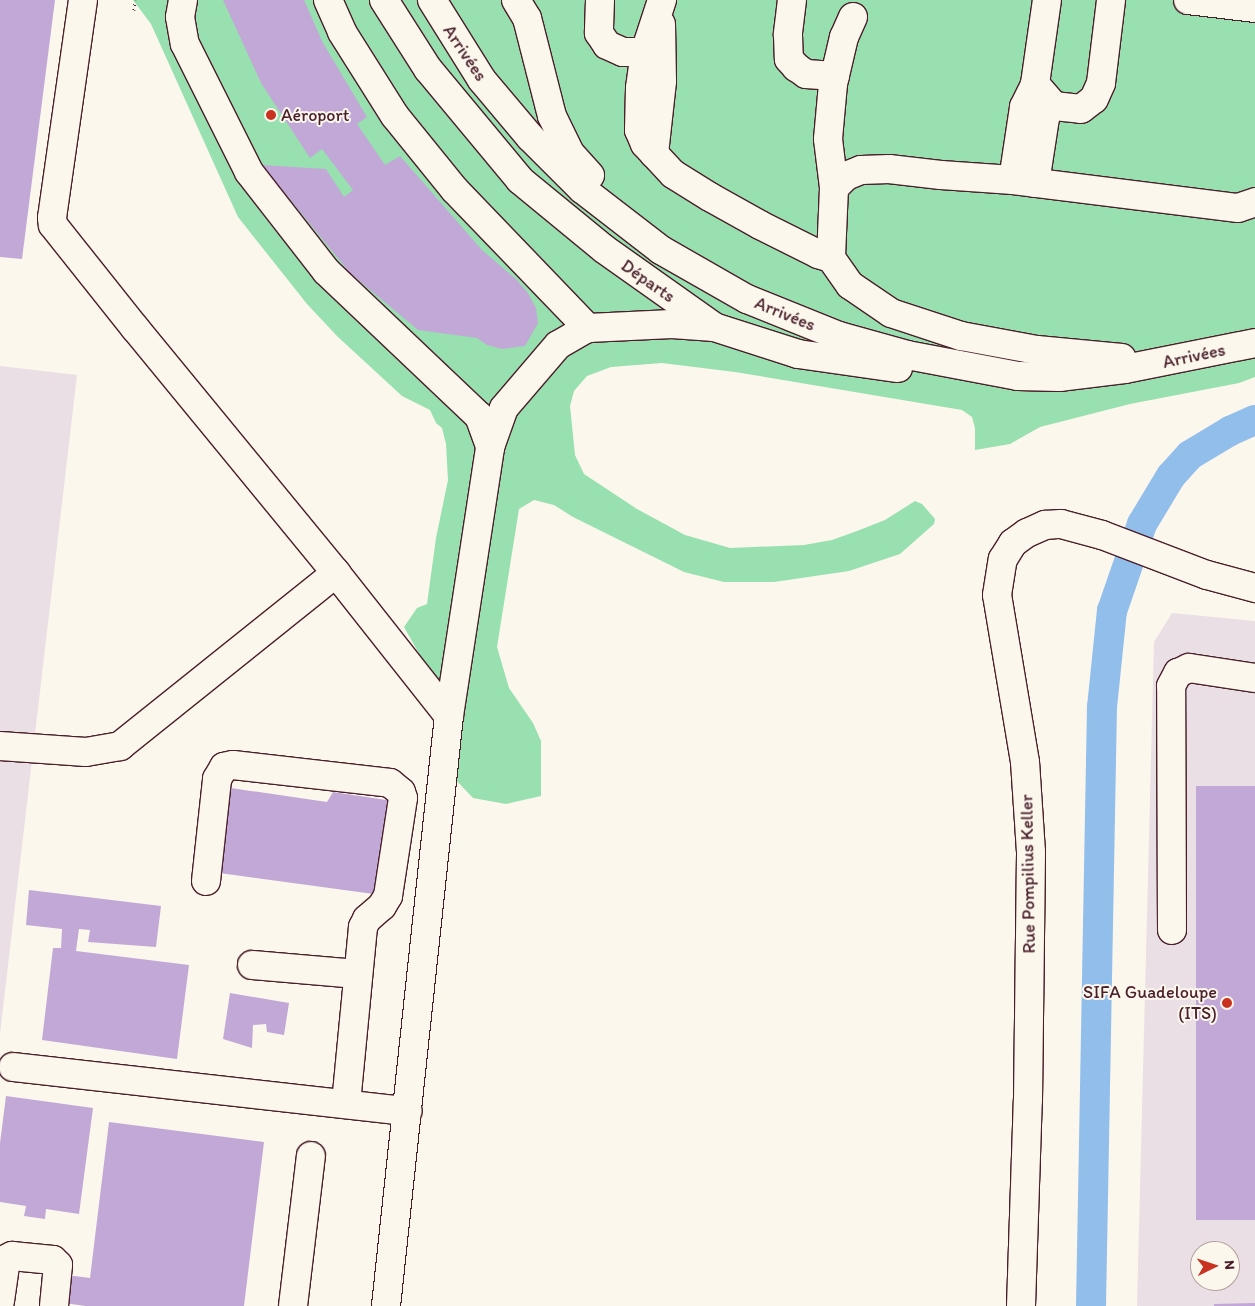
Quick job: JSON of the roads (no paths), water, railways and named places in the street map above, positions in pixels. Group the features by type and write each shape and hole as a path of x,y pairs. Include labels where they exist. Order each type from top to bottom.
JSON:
{"street":[{"path":"83,0 52,218 53,225 129,321 336,573 449,716"},
{"path":"183,0 180,17 185,44 250,172 326,271 479,416 490,447"},
{"path":"328,0 342,32 401,124 455,190 588,328"},
{"path":"370,0 434,104 518,188 604,260 675,309 714,327"},
{"name":"Départs","path":"384,0 428,69 520,180 604,249 714,327 798,354 928,372 1018,376"},
{"name":"Arrivées","path":"432,0 482,80 530,137 582,189 661,250 747,299 839,336 907,355 1018,376 1059,377 1165,363 1255,343"},
{"path":"516,0 527,18 552,116 570,152 608,192 715,281"},
{"path":"600,0 598,33 607,45 623,52 645,52"},
{"path":"792,0 788,35 789,59 796,68 806,74 835,76"},
{"path":"1024,182 1045,118 1036,84 1047,0"},
{"path":"1036,84 1054,106 1081,109 1094,99 1101,82 1111,0"},
{"path":"1188,0 1255,8"},
{"path":"661,5 645,52 640,88 639,130 645,144 672,174 760,226 818,254 831,258"},
{"path":"654,154 664,45 661,5"},
{"path":"854,8 844,37 835,76 828,139 834,188 831,258 850,285 891,312 961,336 1038,350 1165,363"},
{"path":"834,188 847,139 854,76 854,8"},
{"path":"834,188 846,176 861,170 889,168 1238,208 1255,202"},
{"path":"386,1306 449,716 490,447 504,408 558,345 588,328 672,324 714,327"},
{"name":"Rue Pompilius Keller","path":"1021,1306 1028,1100 1031,852 1025,762 1000,621 998,576 1002,559 1013,543 1027,533 1046,525 1061,524 1102,535 1176,565 1255,588"},
{"path":"0,746 86,752 120,746 336,573"},
{"path":"1172,930 1171,686 1178,673 1189,668 1255,678"},
{"path":"206,881 217,779 224,767 233,765 390,782 397,787 403,798 388,896 382,906 367,919 363,927 346,1104"},
{"path":"252,964 358,974"},
{"path":"13,1067 408,1111"},
{"path":"293,1306 311,1156"},
{"path":"0,1300 6,1259 12,1256 53,1260 58,1265 54,1306"}],"waterway":[{"path":"1091,1306 1102,707 1112,611 1142,524 1171,476 1190,455 1230,431 1255,420"}],"place":[{"name":"Aéroport","path":"271,115"},
{"name":"SIFA Guadeloupe (ITS)","path":"1227,1003"}]}
